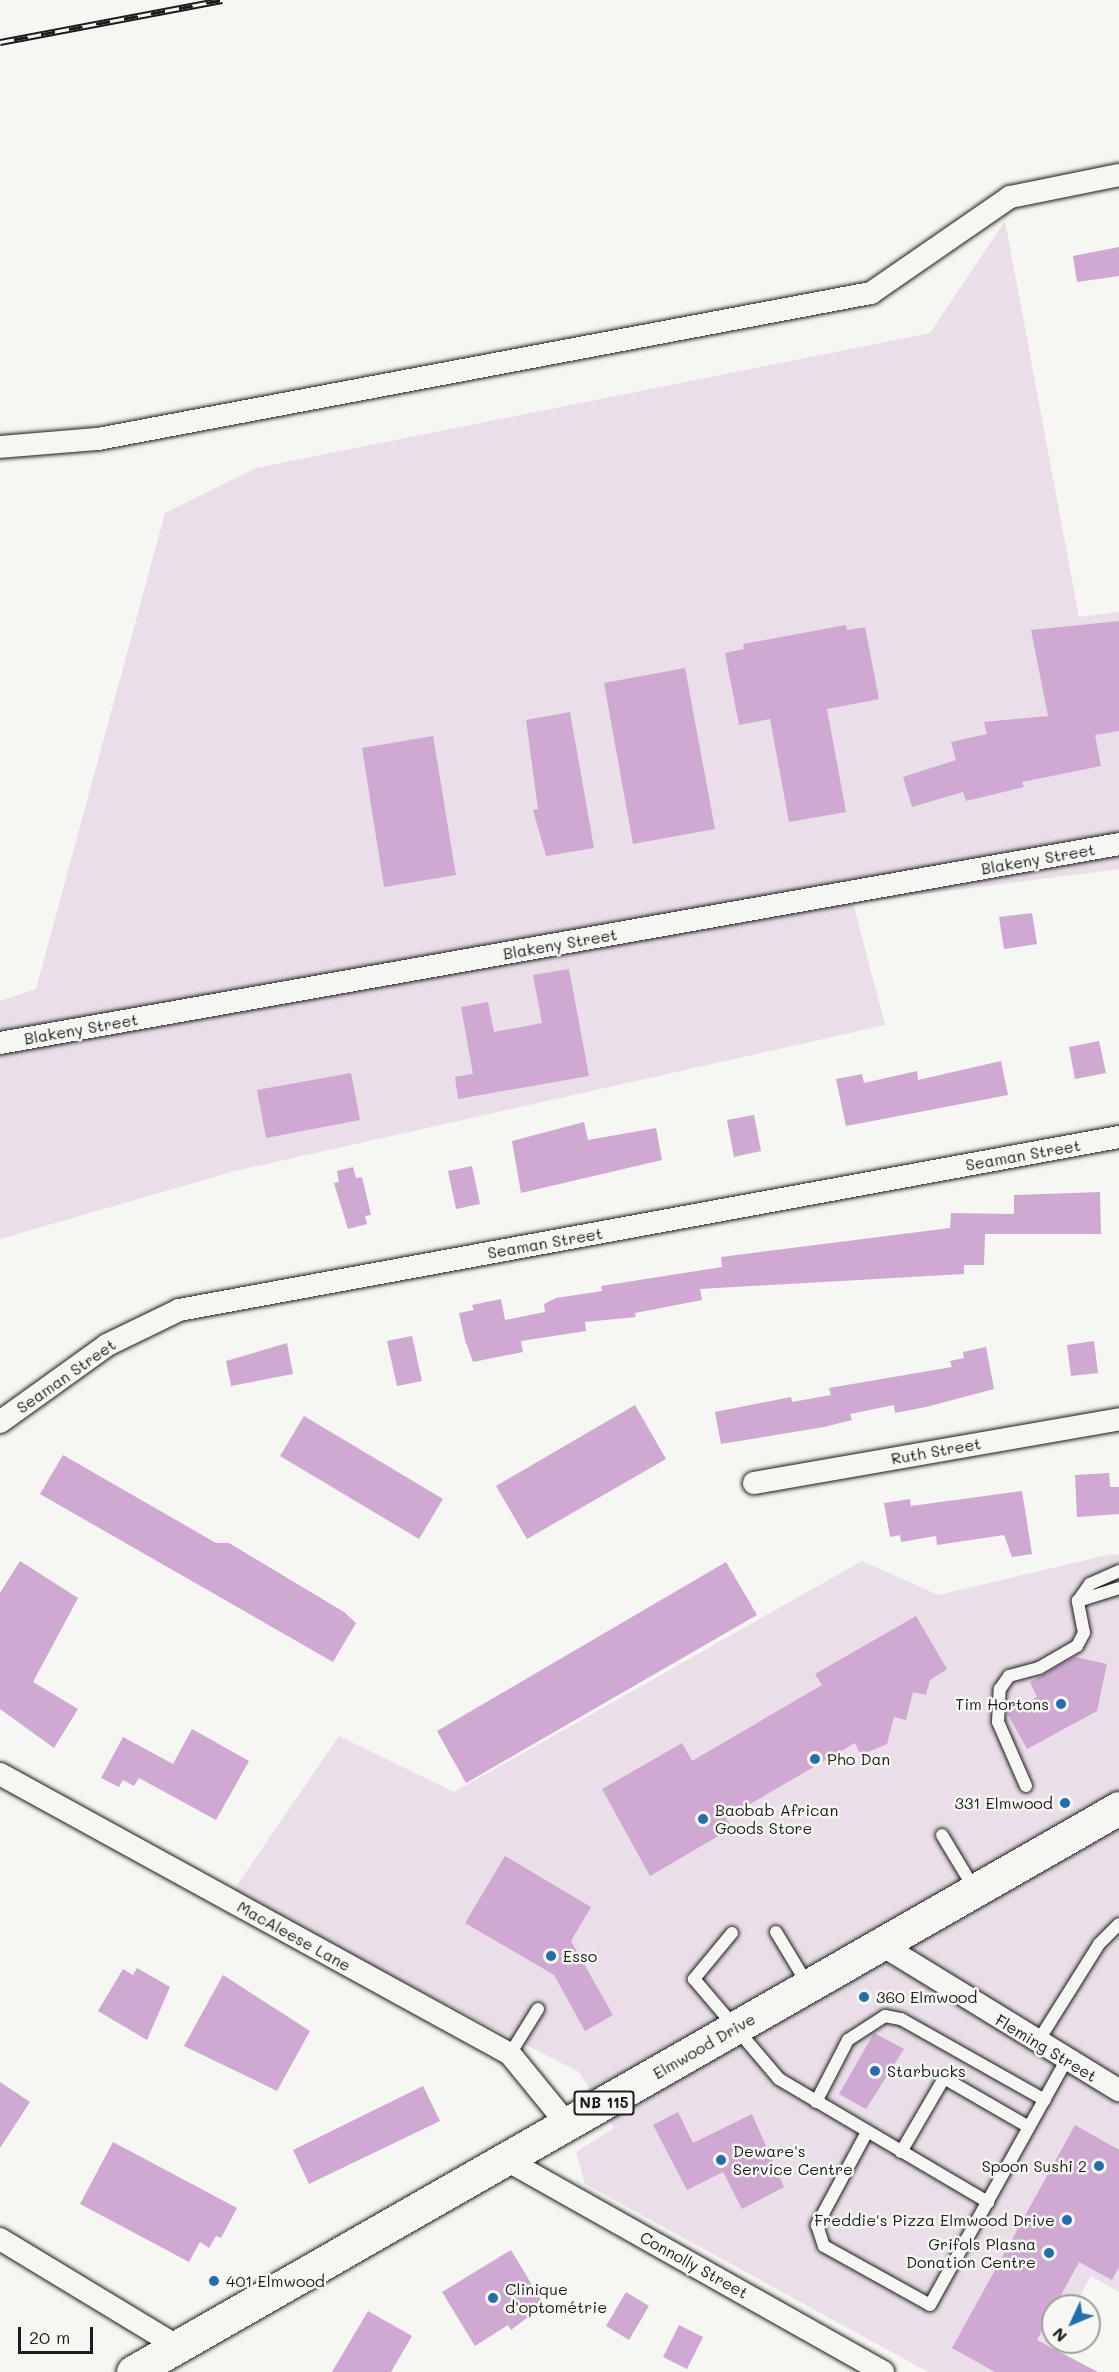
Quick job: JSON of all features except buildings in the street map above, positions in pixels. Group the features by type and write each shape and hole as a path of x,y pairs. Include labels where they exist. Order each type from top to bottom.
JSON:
{"main road":[{"name":"Elmwood Drive","path":"137,2371 1119,1808"},
{"path":"1074,1834 1119,1832"}],"street":[{"path":"0,447 98,439 871,293 1010,197 1119,175"},
{"name":"Blakeny Street","path":"0,1043 1119,844"},
{"name":"Seaman Street","path":"0,1422 107,1345 179,1310 1119,1137"},
{"name":"Ruth Street","path":"754,1483 1119,1419"},
{"name":"MacAleese Lane","path":"0,1774 510,2054 567,2124"},
{"name":"Fleming Street","path":"882,1945 1036,2044 1119,2090"},
{"name":"Connolly Street","path":"506,2159 883,2372"},
{"path":"0,2239 177,2346"}],"lane":[{"path":"1026,1786 998,1722 1000,1689 1009,1676 1039,1668 1077,1646 1084,1633 1078,1601 1090,1584 1119,1571"},
{"path":"1078,1601 1119,1588"},
{"path":"942,1835 976,1891"},
{"path":"1036,2044 1098,1944 1119,1924"},
{"path":"776,1932 809,1986"},
{"path":"732,1933 694,1979 733,2029 779,2079 988,2202"},
{"path":"510,2054 538,2009"},
{"path":"816,2102 848,2040 885,2016 901,2019 1045,2100"},
{"path":"867,2132 817,2225 824,2246 930,2306 1066,2061"},
{"path":"901,2152 944,2078 1029,2127"}],"shaded area":[{"path":"1005,221 1079,617 1119,612 1119,869 853,903 885,1025 235,1171 0,1239 0,1001 36,989 165,513 256,468 930,333"},
{"path":"1112,1554 1119,1555 1119,2292 1091,2276 1081,2294 1041,2294 1041,2354 1046,2354 1036,2372 928,2372 585,2184 576,2152 614,2128 579,2072 231,1894 339,1736 454,1792 862,1561 938,1595"}],"railway":[{"path":"0,42 222,0"}],"place":[{"name":"Tim Hortons","path":"1061,1704"},
{"name":"Pho Dan","path":"815,1759"},
{"name":"331 Elmwood","path":"1065,1803"},
{"name":"Baobab African Goods Store","path":"703,1819"},
{"name":"Esso","path":"551,1956"},
{"name":"360 Elmwood","path":"864,1997"},
{"name":"Starbucks","path":"875,2071"},
{"name":"Deware's Service Centre","path":"721,2160"},
{"name":"Spoon Sushi 2","path":"1099,2166"},
{"name":"Freddie's Pizza Elmwood Drive","path":"1067,2220"},
{"name":"Grifols Plasna Donation Centre","path":"1049,2253"},
{"name":"401 Elmwood","path":"214,2281"},
{"name":"Clinique d'optométrie","path":"493,2298"}]}
